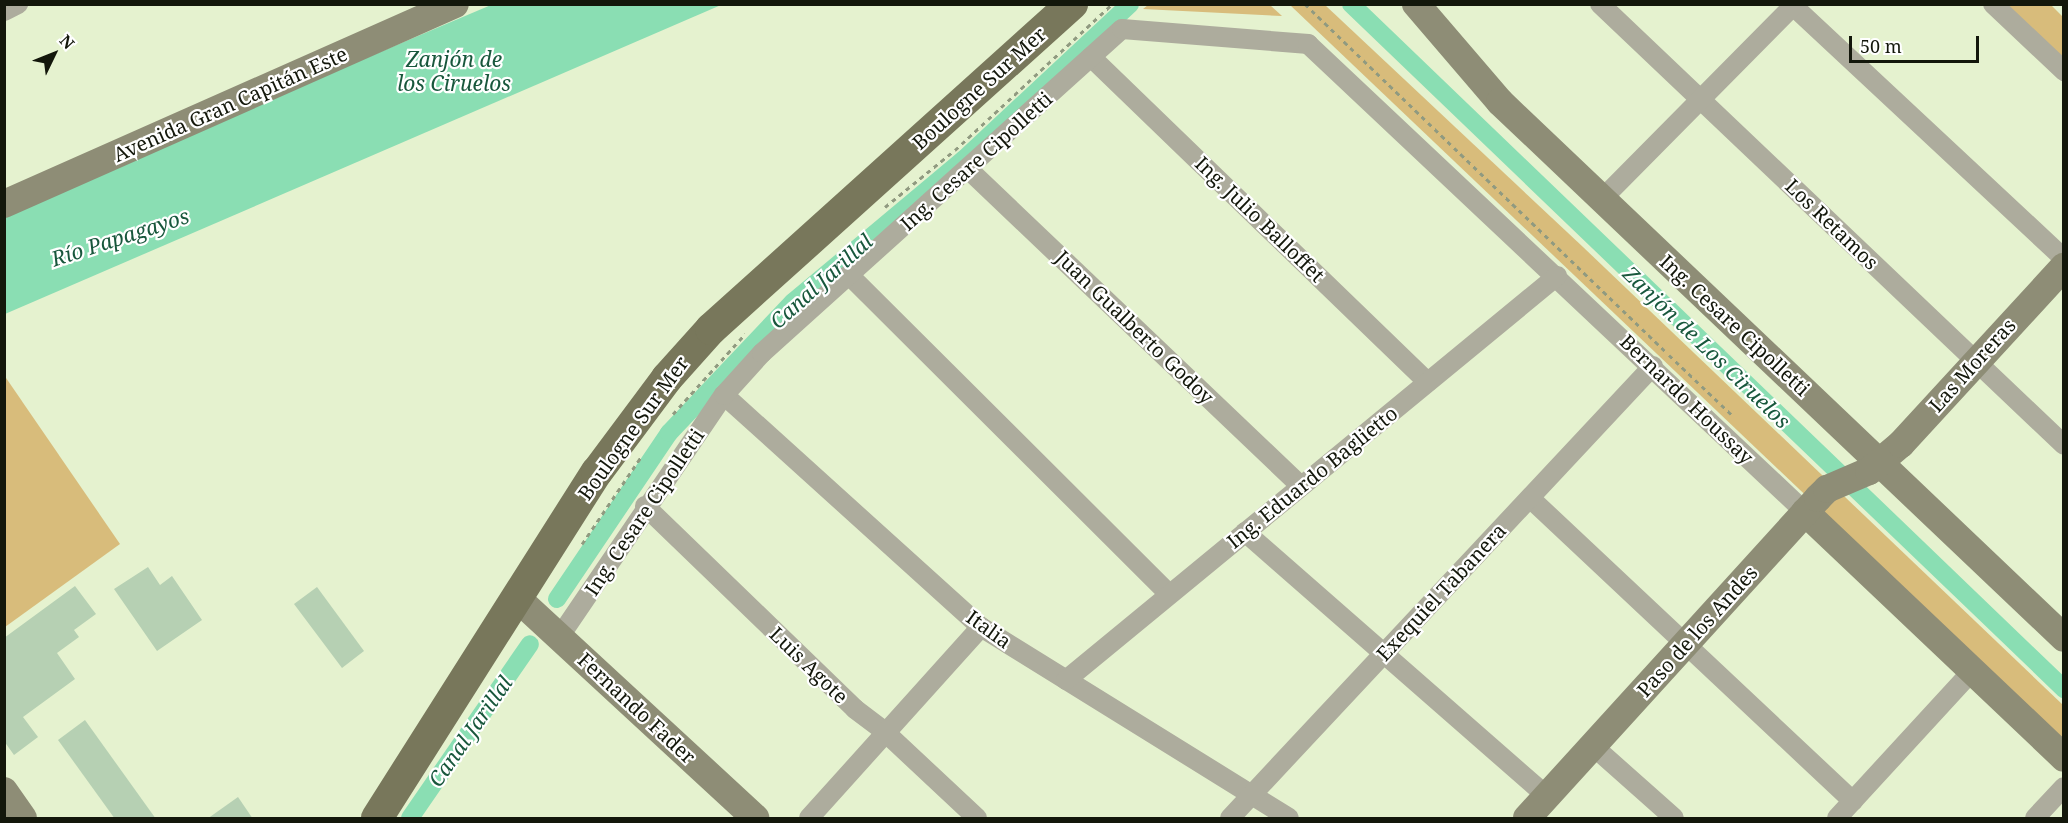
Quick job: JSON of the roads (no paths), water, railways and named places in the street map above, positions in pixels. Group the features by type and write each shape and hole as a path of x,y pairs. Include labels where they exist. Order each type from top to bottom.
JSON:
{"main road":[{"name":"Boulogne Sur Mer","path":"377,819 618,442 691,350 1072,4"}],"street":[{"path":"4,11 18,4"},
{"name":"Avenida Gran Capitán Este","path":"4,204 455,4"},
{"name":"Ing. Cesare Cipolletti","path":"1416,4 1500,102 1875,467 2064,638"},
{"name":"Los Retamos","path":"1600,4 2064,445"},
{"path":"1993,4 2064,71"},
{"path":"1601,200 1793,5 2064,259"},
{"name":"Ing. Cesare Cipolletti","path":"560,636 645,506 724,395 762,353 1122,29 1308,44"},
{"name":"Bernardo Houssay","path":"1308,44 1653,366 2064,758"},
{"name":"Ing. Julio Balloffet","path":"1092,57 1428,382"},
{"name":"Juan Gualberto Godoy","path":"968,169 1301,486"},
{"name":"Las Moreras","path":"1875,467 2064,267"},
{"path":"849,275 1169,594"},
{"name":"Ing. Eduardo Baglietto","path":"1066,680 1557,276"},
{"name":"Exequiel Tabanera","path":"1230,819 1653,366"},
{"name":"Italia","path":"724,395 981,627 1289,819"},
{"name":"Paso de los Andes","path":"1527,819 1827,489 1875,467"},
{"path":"1530,498 1852,801"},
{"name":"Luis Agote","path":"645,506 855,709 885,732 978,819"},
{"path":"1245,532 1547,796"},
{"name":"Fernando Fader","path":"518,599 755,819"},
{"path":"809,819 981,627"},
{"path":"1837,819 1972,671"},
{"path":"1593,746 1674,819"},
{"path":"2036,819 2064,787"},
{"path":"4,791 23,819"}],"water":[{"name":"Zanjón de los Ciruelos","path":"491,5 721,5 5,314 5,211"}],"waterway":[{"name":"Canal Jarillal","path":"557,599 669,433 793,302 964,159 1130,4"},
{"name":"Zanjón de Los Ciruelos","path":"1351,4 2064,689"},
{"name":"Canal Jarillal","path":"410,818 530,644"}],"water label":[{"name":"Río Papagayos","path":"120,237"}]}
